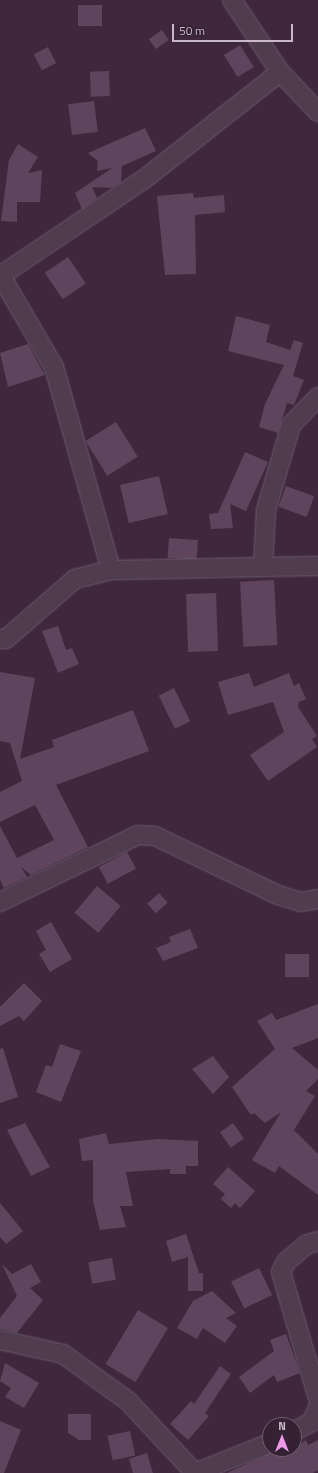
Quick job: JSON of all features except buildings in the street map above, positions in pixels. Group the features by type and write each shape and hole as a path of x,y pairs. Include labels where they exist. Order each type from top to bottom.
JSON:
{"street":[{"path":"232,0 280,72 318,112"},
{"path":"111,570 54,367 1,276 144,180 280,72"},
{"path":"263,566 266,510 291,425 318,398"},
{"path":"0,639 6,639 75,579 111,570 318,566"},
{"path":"0,902 138,835 155,836 278,895 301,902 318,899"},
{"path":"318,1241 306,1245 286,1262 281,1272 318,1398"},
{"path":"0,1340 63,1354 128,1401 195,1473 262,1446"},
{"path":"302,1427 312,1422 318,1407"}]}
